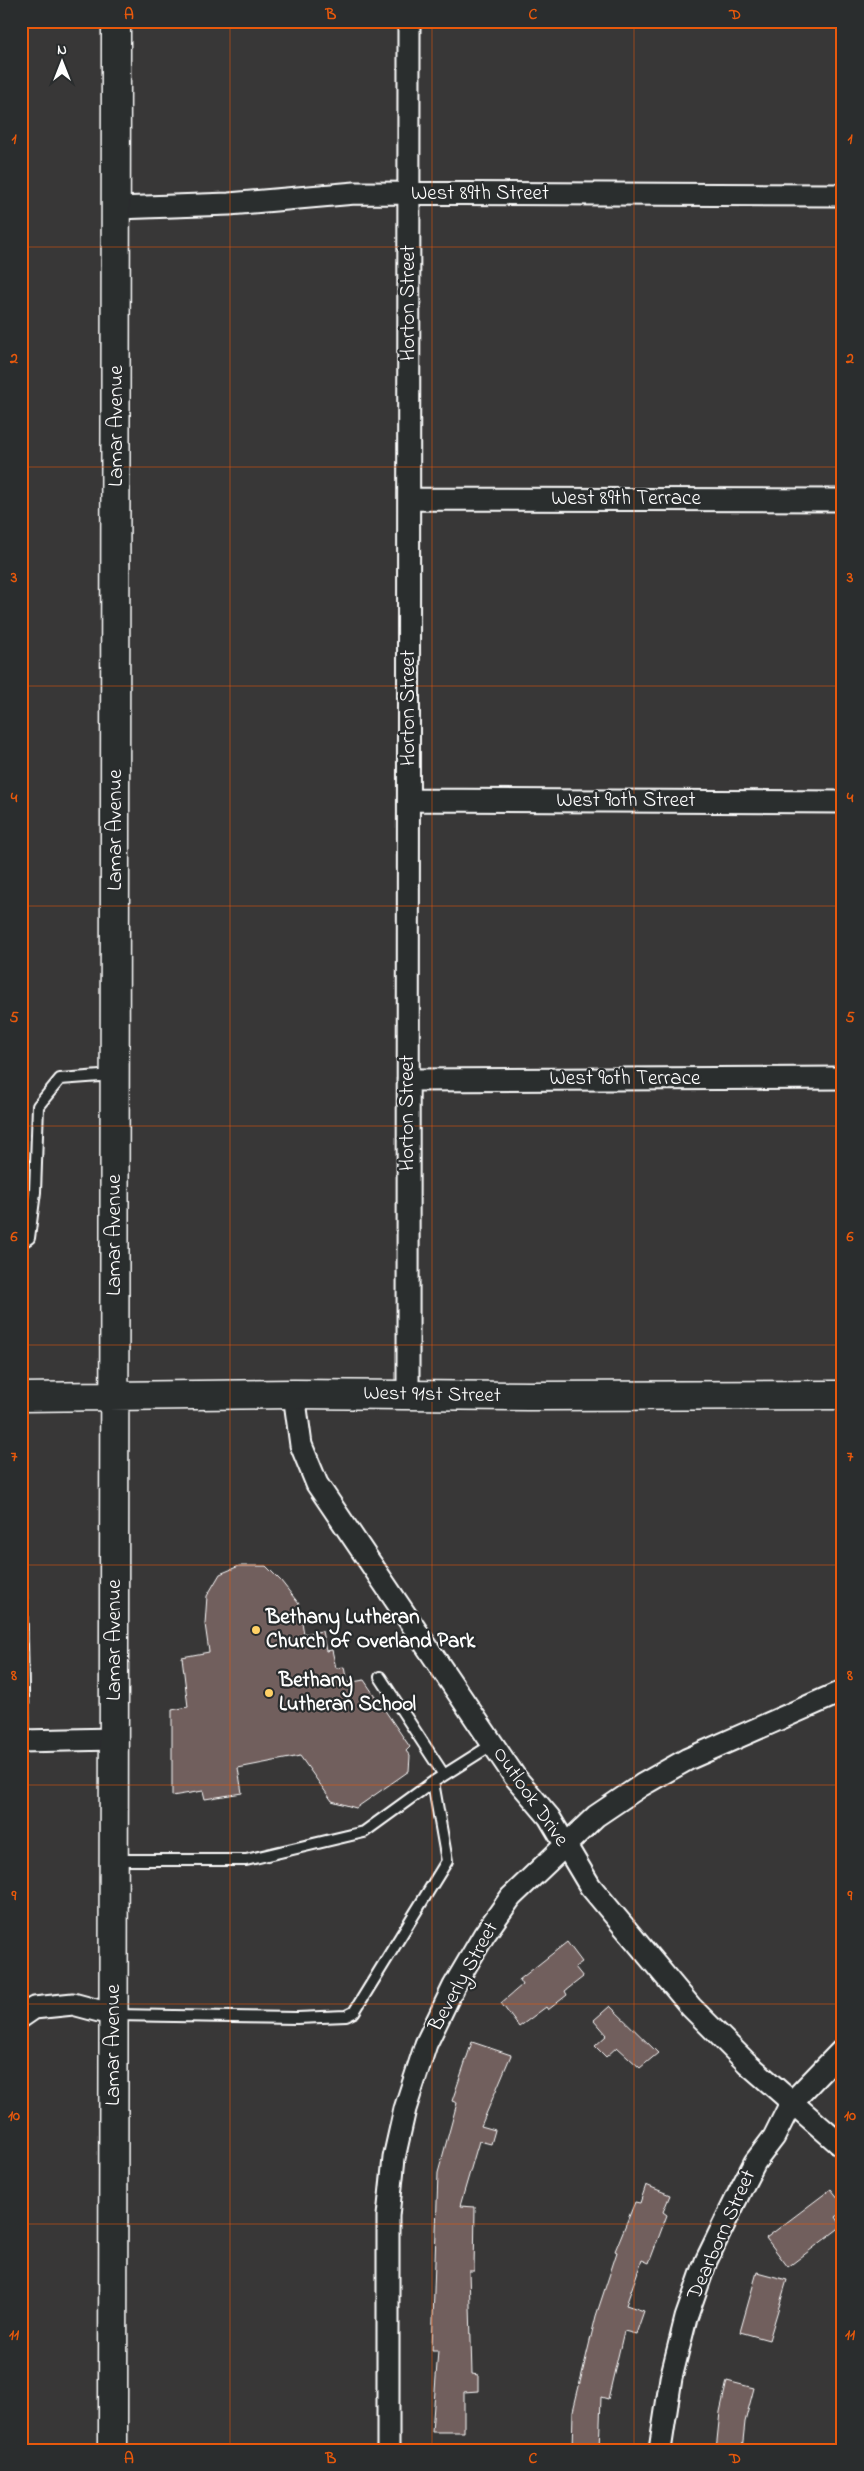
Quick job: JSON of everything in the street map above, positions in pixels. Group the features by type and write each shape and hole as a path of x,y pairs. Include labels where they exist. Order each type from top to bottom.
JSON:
{"street":[{"name":"Lamar Avenue","path":"113,2450 118,208 116,21"},
{"name":"Horton Street","path":"408,1395 409,21"},
{"name":"West 89th Street","path":"118,208 229,204 321,194 843,195"},
{"name":"West 89th Terrace","path":"409,499 843,500"},
{"name":"West 90th Street","path":"409,800 843,802"},
{"name":"West 90th Terrace","path":"408,1080 843,1078"},
{"name":"West 91st Street","path":"21,1397 294,1394 843,1395"},
{"name":"Outlook Drive","path":"294,1394 301,1445 317,1484 493,1744 530,1797 549,1817 590,1886 691,2007 791,2103 843,2147"},
{"name":"Beverly Street","path":"388,2450 388,2216 394,2158 405,2109 426,2044 454,1986 484,1935 511,1897 596,1816 642,1785 681,1763 843,1691"},
{"path":"23,1741 114,1739"},
{"path":"21,2017 34,2008 73,2004 114,2015"},
{"name":"Dearborn Street","path":"660,2450 670,2378 686,2318 706,2261 755,2162 774,2137 791,2103 843,2048"}],"lane":[{"path":"21,1243 29,1238 35,1192 38,1106 60,1079 115,1075"},
{"path":"21,1586 23,1741"},
{"path":"380,1677 444,1775"},
{"path":"114,1860 246,1860 364,1832 433,1782 493,1744"},
{"path":"114,2015 297,2018 346,2016 354,2012 447,1861 433,1782"}],"building":[{"path":"239,1566 266,1566 281,1581 299,1604 304,1634 322,1631 326,1651 332,1650 336,1668 344,1667 347,1683 364,1680 410,1747 406,1751 410,1756 409,1771 356,1808 332,1801 300,1756 238,1768 242,1793 205,1799 203,1791 172,1796 172,1710 188,1707 182,1657 209,1652 205,1624 207,1596 220,1574"},
{"path":"567,1942 582,1962 575,1967 583,1977 565,1991 567,1995 548,2010 546,2007 519,2027 501,2003 522,1985 519,1980"},
{"path":"610,2006 658,2053 640,2068 617,2047 606,2057 595,2046 607,2035 594,2020"},
{"path":"472,2042 511,2055 481,2126 495,2130 491,2144 479,2141 460,2206 475,2207 474,2271 469,2271 472,2374 478,2375 478,2391 464,2392 464,2432 432,2432 438,2350 432,2350 438,2173 457,2103 452,2101"},
{"path":"646,2185 670,2195 663,2212 667,2215 649,2263 642,2260 626,2305 644,2311 636,2334 624,2331 608,2399 601,2397 599,2450 572,2450 573,2411 596,2316 617,2252 615,2251 635,2202 640,2203"},
{"path":"831,2189 843,2204 843,2212 836,2217 842,2226 788,2267 766,2238"},
{"path":"757,2272 787,2280 769,2340 740,2332"},
{"path":"727,2381 754,2388 745,2422 742,2450 716,2450 720,2412"}],"place":[{"name":"Bethany Lutheran Church of Overland Park","path":"256,1630"},
{"name":"Bethany Lutheran School","path":"269,1693"}]}
